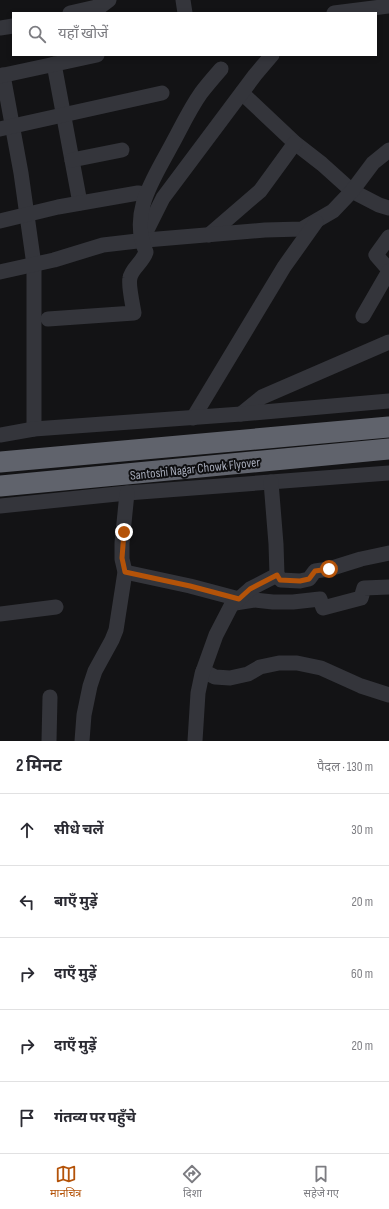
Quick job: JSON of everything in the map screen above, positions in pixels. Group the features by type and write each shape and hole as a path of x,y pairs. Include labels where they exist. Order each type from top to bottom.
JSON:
{"highway":[{"name":"Santoshi Nagar Chowk Flyover","path":"0,462 389,427"},
{"name":"Santoshi Nagar Chowk Flyover","path":"0,486 389,449"}],"street":[{"path":"183,0 185,12"},
{"path":"75,12 105,6"},
{"path":"342,12 389,6"},
{"path":"0,28 12,26"},
{"path":"34,429 34,265 27,214 6,127 2,75 92,56"},
{"path":"141,240 163,198 271,56"},
{"path":"54,64 80,203"},
{"path":"48,319 134,313 130,278 138,265 144,259 146,252 141,240 140,219 145,194 185,118 201,93 221,69"},
{"path":"6,127 162,93"},
{"path":"242,93 295,143 322,164 352,191 379,205 389,208"},
{"path":"209,235 260,191 295,143"},
{"path":"72,160 122,150"},
{"path":"0,272 54,260 103,246 141,240 302,228 333,211 352,191 373,163 389,150"},
{"path":"0,221 80,203 138,193 145,194"},
{"path":"193,418 284,267 318,218"},
{"path":"363,316 389,270 376,255 389,237"},
{"path":"241,414 262,397 389,342"},
{"path":"0,434 34,429 193,418 389,401"},
{"path":"0,506 127,494 389,473"},
{"path":"271,482 277,575 280,580 300,581 309,579 315,571 329,569 361,559 389,553"},
{"path":"82,741 84,715 90,686 95,671 116,630 125,572 122,558 122,544 127,494"},
{"path":"125,572 190,586 237,601 254,600 293,602 320,598 323,608 362,598 364,588 389,587"},
{"path":"195,741 198,693 203,671 216,635 231,606 250,589 277,575"},
{"path":"0,614 56,607"},
{"path":"203,671 215,677 230,678 248,674 260,667 279,663 297,662 321,668 361,686 389,695"},
{"path":"49,741 50,697"}],"route":[{"path":"124,532 122,558 125,572 208,590 239,599 250,589 277,575 280,580 300,581 309,579 315,571 329,569"}]}
